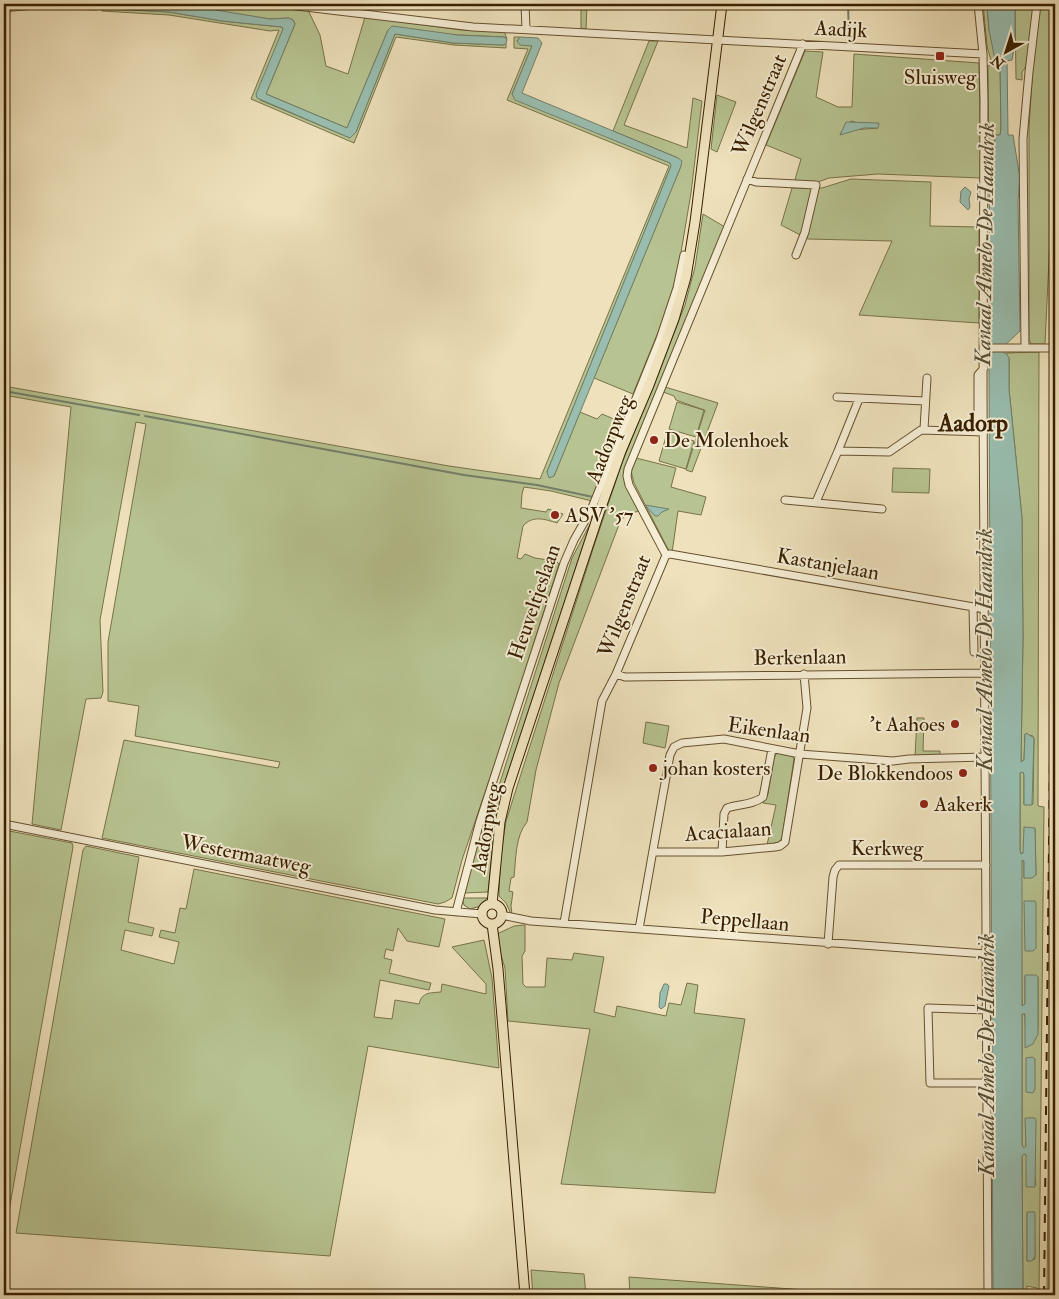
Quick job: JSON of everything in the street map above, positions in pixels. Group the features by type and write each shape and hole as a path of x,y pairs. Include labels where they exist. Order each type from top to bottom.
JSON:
{"main road":[{"name":"Aadorpweg","path":"492,904 500,822 508,788 599,513 621,451 674,319 686,277 695,222 722,4"},
{"path":"492,904 499,908 501,915 500,920 492,924 485,921 482,914 483,909 487,905 492,904"},
{"path":"492,924 499,978 525,1295"}],"street":[{"name":"Aadijk","path":"280,4 473,27 983,54"},
{"path":"525,4 526,29"},
{"path":"978,4 983,54 984,368 981,432 985,609 988,1295"},
{"path":"1025,348 1023,139 1037,4"},
{"name":"Wilgenstraat","path":"564,923 602,701 616,674 666,555 638,503 627,476 628,469 803,44"},
{"name":"Wilgenstraat","path":"747,179 756,182 816,185 805,232 796,255"},
{"name":"Heuveltjeslaan","path":"456,912 480,821 564,563 591,510 660,339 677,288 684,255"},
{"path":"983,348 1055,348"},
{"path":"924,429 927,378"},
{"path":"837,398 925,401"},
{"path":"816,502 859,399"},
{"path":"838,451 889,452 924,429 981,432"},
{"path":"785,500 882,509"},
{"name":"Kastanjelaan","path":"666,555 670,554 985,609"},
{"path":"974,607 974,652"},
{"name":"Berkenlaan","path":"616,674 625,677 985,673"},
{"name":"Acacialaan","path":"653,852 722,852 775,847 785,842 807,708 804,674"},
{"name":"Eikenlaan","path":"639,929 670,755 674,747 682,743 724,739 800,754 893,761 985,758"},
{"path":"722,852 724,814 727,808 757,801 763,797 772,749"},
{"name":"Westermaatweg","path":"4,824 436,910 482,914"},
{"name":"Kerkweg","path":"828,944 833,877 839,865 986,865"},
{"name":"Peppellaan","path":"501,915 531,921 986,954"},
{"path":"987,1010 928,1008 930,1083 987,1083"}],"green space":[{"path":"99,4 97,10 45,8 4,12 4,10 46,5 94,7"},
{"path":"104,4 113,9 169,12 222,21 282,27 283,29 260,100 350,138 356,132 395,34 453,43 506,44 506,48 454,45 396,37 354,143 251,99 279,30 270,31 169,15 102,11"},
{"path":"170,4 263,4 308,10 320,35 326,66 348,74 365,17 461,30 504,31 507,39 504,37 388,30 347,128 266,94 295,24 293,20 288,18 270,19"},
{"path":"581,4 587,4 586,29 581,28"},
{"path":"983,4 987,4 989,30 1000,60 1001,135 996,135 989,168 988,66 992,64 987,46"},
{"path":"1015,4 1035,4 1027,65 1022,72 1022,80 1016,79"},
{"path":"1040,4 1055,4 1055,132 1045,344 1031,344 1029,339 1029,128 1033,64"},
{"path":"514,37 520,37 517,41 532,46 512,94 670,163 671,166 547,472 554,476 580,412 597,419 602,414 621,422 592,501 551,491 524,487 521,508 546,512 548,509 563,514 557,523 535,519 523,526 517,558 521,559 525,554 548,560 551,556 559,564 509,722 462,860 452,898 438,904 102,838 124,740 278,768 280,762 135,736 139,706 108,701 108,642 146,424 136,422 100,620 103,692 101,698 86,699 61,830 32,824 71,407 4,395 4,386 449,466 540,479 669,166 507,100 528,49 514,48"},
{"path":"649,41 658,41 624,125 687,148 693,98 702,101 691,193 677,276 663,320 633,394 594,378 681,166 678,158 613,131"},
{"path":"805,51 823,52 816,97 838,107 852,107 854,54 979,63 981,178 878,174 829,178 818,182 794,183 801,159 766,145","holes":["851,121 878,128 853,130 840,134"]},
{"path":"717,95 736,102 717,152 711,149"},
{"path":"851,179 931,182 930,226 979,227 979,323 859,315 892,241 808,239 781,225 792,188 822,188"},
{"path":"703,214 725,227 626,466 641,511 629,514 620,522 559,683 536,770 527,822 518,841 514,877 511,878 509,891 513,892 511,914 506,903 499,896 501,853 506,821 622,463 685,305 695,267"},
{"path":"1039,352 1038,806 1044,807 1039,1295 1037,1295 1037,1288 1027,1286 1027,1295 1023,1295 1022,1156 1024,1154 1026,1155 1034,1187 1036,1185 1026,1118 1026,1147 1024,1148 1022,1145 1022,1014 1025,1014 1026,1047 1033,1043 1038,1027 1038,977 1025,976 1025,1004 1022,1006 1022,860 1024,861 1024,878 1036,875 1035,829 1023,853 1021,854 1020,850 1020,773 1023,772 1024,775 1024,804 1033,804 1034,739 1033,736 1025,734 1024,760 1021,762 1022,518 1009,389 1009,358 1006,353","holes":["1034,1212 1035,1259 1027,1261 1027,1213"]},
{"path":"665,387 718,403 692,472 686,470 705,410 676,400 674,396 663,392"},
{"path":"1055,397 1055,1295 1047,1295"},
{"path":"677,402 704,410 696,437 669,429"},
{"path":"667,433 694,441 686,469 659,461"},
{"path":"636,458 676,468 671,487 706,497 701,515 678,511 672,553 668,549 634,483 631,471"},
{"path":"893,468 930,469 929,493 892,492"},
{"path":"590,524 502,792 495,825 488,892 463,893 485,820 494,801 572,558"},
{"path":"917,718 924,718 923,751 940,751 940,757 915,757"},
{"path":"646,722 669,726 665,748 643,743"},
{"path":"777,753 792,755 794,759 782,838 779,842 767,845 776,805 763,803 768,794 774,758"},
{"path":"4,830 72,843 73,847 6,1228 4,1292"},
{"path":"86,846 139,857 128,922 154,928 152,936 125,930 121,950 174,964 179,942 159,937 161,930 175,933 180,908 186,909 194,869 445,919 439,947 407,941 398,928 393,951 386,949 384,958 392,960 389,973 431,983 429,990 380,980 374,1017 392,1019 395,1000 419,1004 424,995 441,992 442,984 486,994 486,984 452,947 484,940 492,978 499,1068 368,1046 330,1256 16,1233 83,850"},
{"path":"462,898 487,898 481,906 470,909 464,905"},
{"path":"525,925 525,951 522,956 523,984 526,987 545,987 547,958 572,960 574,953 604,957 594,1012 615,1017 617,1006 666,1016 669,1003 681,1005 687,983 698,985 694,1013 745,1019 715,1193 561,1184 590,1029 508,1021 505,968 497,934 514,926"},
{"path":"531,1270 584,1274 586,1295 533,1295"},
{"path":"629,1277 873,1295 630,1295"}],"shaded area":[{"path":"4,4 97,4 94,7 46,5 4,10"},
{"path":"107,4 180,4 270,19 289,18 293,20 295,24 266,94 347,128 388,30 392,26 458,35 504,37 507,39 506,44 503,45 453,43 395,34 356,132 350,138 257,98 256,94 283,29 282,27 222,21 169,12 112,9"},
{"path":"987,4 1015,4 1015,43 1012,60 1007,61 1008,135 1013,135 1020,178 1018,200 1020,331 1004,346 1004,353 1009,358 1009,389 1022,518 1021,762 1024,760 1025,734 1034,738 1032,805 1024,805 1024,775 1023,772 1020,773 1020,850 1021,854 1023,853 1024,827 1035,828 1036,875 1032,878 1024,878 1024,861 1022,860 1022,1006 1025,1004 1025,975 1036,975 1038,977 1038,1034 1033,1044 1025,1048 1025,1014 1022,1014 1022,1145 1024,1148 1026,1146 1025,1118 1035,1118 1036,1120 1035,1187 1026,1187 1026,1155 1022,1156 1023,1295 993,1295 989,355 995,352 996,346 990,343 989,168 996,135 1000,135 1001,128 1000,61 995,60 989,30"},
{"path":"520,37 538,38 542,43 522,93 682,161 554,476 549,478 547,472 671,166 670,163 515,100 512,94 532,46 520,45 517,41"},
{"path":"846,122 879,123 878,128 864,128 840,135"},
{"path":"965,187 971,192 968,210 960,202 961,191"},
{"path":"645,505 669,509 655,516"},
{"path":"1024,901 1035,901 1036,903 1036,948 1033,951 1025,951"},
{"path":"664,984 669,986 665,1006 661,1009 659,1007 660,993"},
{"path":"1032,1057 1035,1059 1035,1089 1033,1093 1026,1092 1026,1058"},
{"path":"1027,1212 1035,1212 1035,1256 1032,1261 1027,1261"}],"waterway":[{"path":"848,4 849,37"},
{"path":"4,391 139,415"},
{"path":"145,416 464,475 537,485 593,497"}],"railway":[{"path":"1044,1295 1055,304"},
{"path":"1053,973 1055,996"}],"place":[{"name":"Sluisweg","path":"940,56"},
{"name":"De Molenhoek","path":"654,440"},
{"name":"ASV '57","path":"555,515"},
{"name":"'t Aahoes","path":"955,724"},
{"name":"johan kosters","path":"653,768"},
{"name":"De Blokkendoos","path":"963,773"},
{"name":"Aakerk","path":"924,804"}],"district":[{"name":"Aadorp","path":"973,423"}],"water label":[{"name":"Kanaal Almelo-De Haandrik","path":"984,244"},
{"name":"Kanaal Almelo-De Haandrik","path":"984,650"},
{"name":"Kanaal Almelo-De Haandrik","path":"986,1055"}]}
